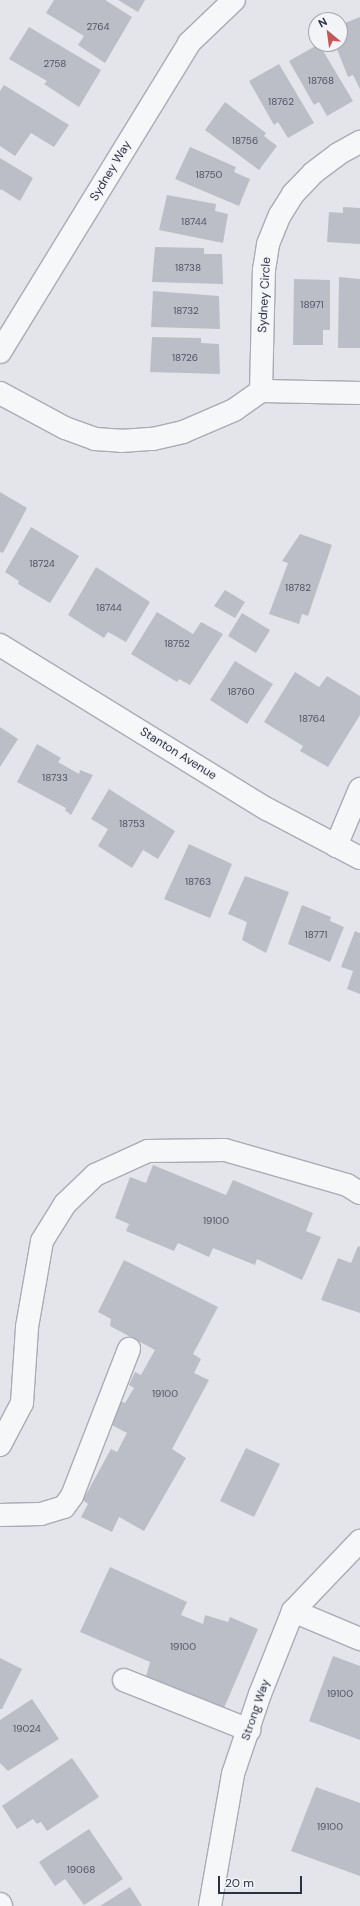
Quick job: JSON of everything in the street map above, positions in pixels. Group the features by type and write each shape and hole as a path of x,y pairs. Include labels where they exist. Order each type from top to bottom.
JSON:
{"street":[{"name":"Sydney Way","path":"0,352 189,43 234,0"},
{"name":"Sydney Circle","path":"261,391 264,270 268,244 280,215 293,194 313,173 338,154 360,142"},
{"path":"0,393 65,428 95,439 121,441 153,440 183,432 234,410 261,391 360,393"},
{"name":"Stanton Avenue","path":"0,645 267,809 360,858"},
{"path":"336,846 360,789"},
{"path":"0,1445 22,1403 28,1326 42,1242 65,1204 95,1175 148,1151 225,1150 347,1185 360,1193"},
{"path":"0,1515 41,1514 64,1506 68,1501 128,1349"},
{"name":"Strong Way","path":"210,1906 233,1774 293,1611 360,1541"},
{"path":"293,1611 360,1639"},
{"path":"124,1680 249,1730"}],"building":[{"path":"54,0 105,0 132,17 105,63 78,45 84,36 46,13"},
{"path":"118,0 145,0 138,12"},
{"path":"360,17 360,89 353,75 348,77 338,52 348,52 348,22"},
{"path":"29,27 101,70 79,107 44,84 47,81 9,59"},
{"path":"308,50 308,52 324,52 353,101 327,116 319,102 314,105 289,61"},
{"path":"279,64 314,123 288,138 278,122 274,125 249,81"},
{"path":"4,85 69,125 54,147 31,133 15,156 0,146 0,91"},
{"path":"225,102 266,133 264,136 277,146 259,170 205,130"},
{"path":"190,147 236,167 234,172 250,179 239,206 175,179"},
{"path":"0,158 33,178 20,201 1,189 0,191"},
{"path":"167,195 216,204 215,211 228,214 223,243 159,230"},
{"path":"343,207 360,208 360,244 327,242 329,212 343,213"},
{"path":"155,247 204,248 204,254 222,254 223,284 152,282"},
{"path":"339,277 360,279 360,348 338,348"},
{"path":"294,279 330,280 330,330 323,330 323,345 293,345"},
{"path":"153,291 219,296 220,329 151,327"},
{"path":"152,337 201,338 201,343 219,344 220,374 150,372"},
{"path":"0,492 27,508 3,553 0,552"},
{"path":"31,527 79,556 50,603 18,584 19,581 5,572"},
{"path":"300,534 332,545 308,616 302,614 299,624 269,614 288,563 282,561"},
{"path":"96,567 150,602 126,642 108,632 104,638 68,615"},
{"path":"225,590 245,602 235,618 214,606"},
{"path":"157,612 193,634 201,622 223,634 190,685 179,679 177,682 131,654"},
{"path":"242,613 270,630 256,653 228,636"},
{"path":"235,661 273,684 247,724 210,700"},
{"path":"295,672 319,687 327,676 360,696 360,715 328,767 300,751 303,746 264,722"},
{"path":"0,727 18,739 0,767"},
{"path":"37,744 61,758 58,762 79,774 80,770 93,775 71,815 65,810 66,808 17,782"},
{"path":"109,789 175,831 158,859 143,850 132,868 98,846 108,829 91,819"},
{"path":"189,844 232,864 210,918 164,899"},
{"path":"245,876 289,892 266,953 242,940 247,922 228,914"},
{"path":"302,905 331,917 330,921 344,927 330,962 288,944"},
{"path":"355,931 360,933 360,994 347,989 353,971 341,967"},
{"path":"153,1165 226,1195 233,1180 313,1213 306,1231 321,1237 302,1280 257,1259 255,1265 213,1248 209,1257 178,1243 174,1251 126,1231 129,1224 115,1218 130,1177 146,1183"},
{"path":"358,1246 360,1247 360,1313 321,1300 338,1258 351,1263"},
{"path":"124,1260 218,1307 193,1354 201,1359 194,1373 209,1380 172,1449 186,1458 144,1531 119,1517 112,1532 81,1517 88,1504 83,1500 111,1449 117,1452 127,1433 108,1423 120,1401 125,1403 134,1388 129,1385 135,1372 141,1375 155,1350 110,1326 111,1319 98,1312"},
{"path":"246,1448 280,1464 254,1517 220,1501"},
{"path":"110,1567 187,1602 181,1615 203,1624 205,1615 228,1622 230,1617 258,1629 224,1708 146,1677 150,1662 80,1632"},
{"path":"333,1656 360,1666 360,1740 309,1721"},
{"path":"0,1658 22,1669 2,1709 0,1709"},
{"path":"32,1699 59,1739 8,1771 0,1763 0,1720"},
{"path":"72,1758 99,1797 47,1831 41,1822 37,1824 33,1819 17,1829 2,1806"},
{"path":"316,1787 360,1803 360,1876 291,1851"},
{"path":"89,1829 123,1879 84,1905 65,1879 55,1886 39,1862"},
{"path":"130,1887 142,1906 100,1906"}]}
